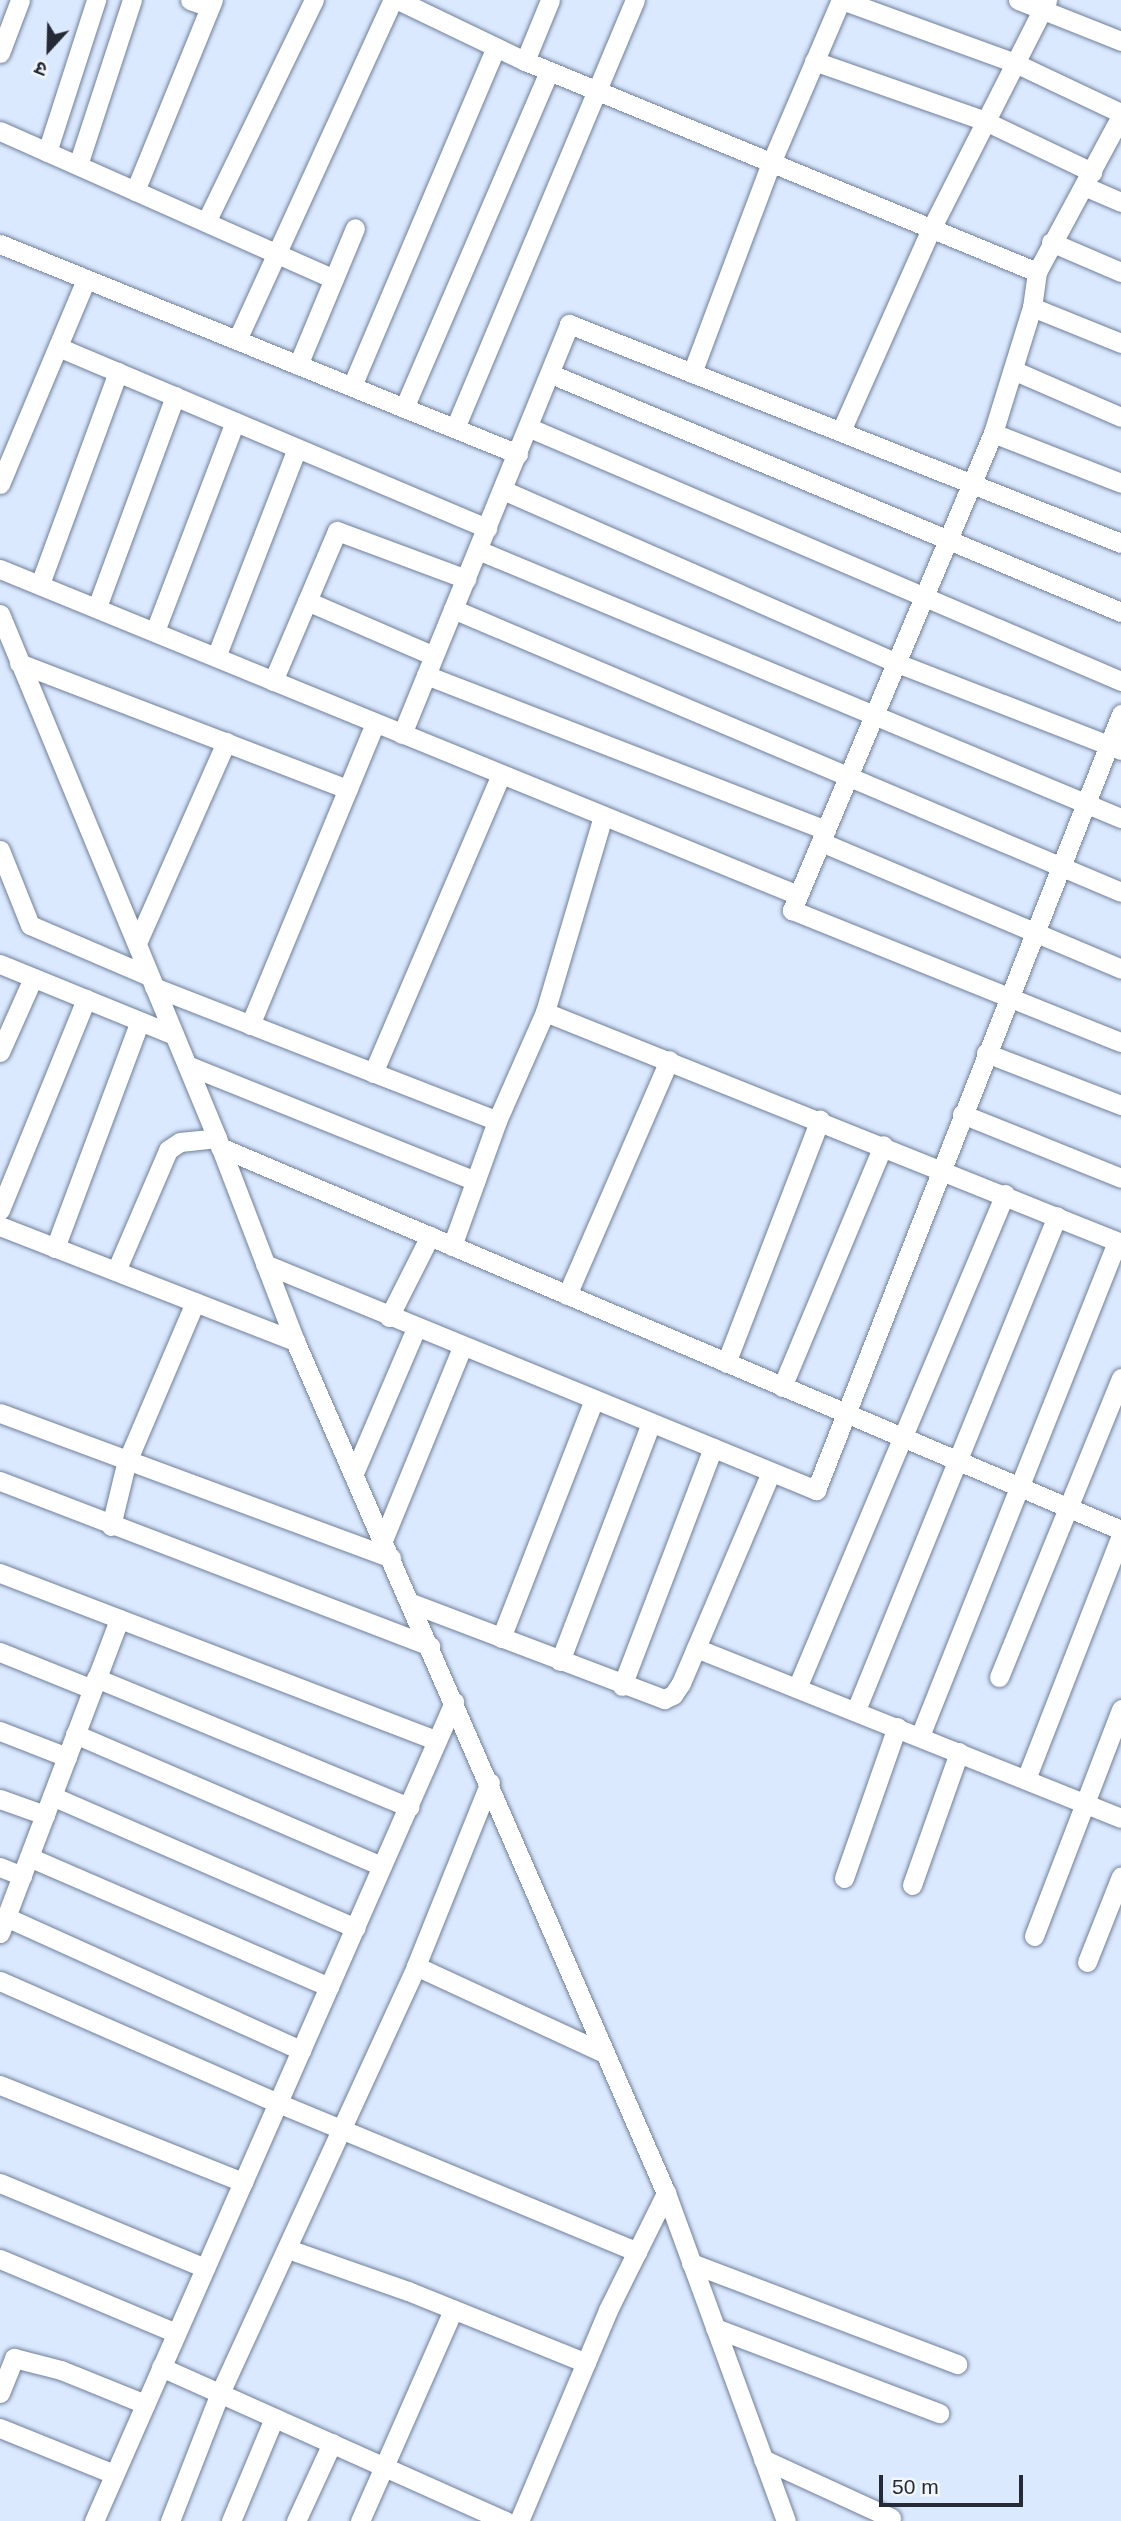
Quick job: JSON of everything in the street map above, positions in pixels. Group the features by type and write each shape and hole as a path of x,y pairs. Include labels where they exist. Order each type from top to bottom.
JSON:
{"street":[{"path":"0,53 20,0"},
{"path":"47,152 96,0"},
{"path":"78,165 132,0"},
{"path":"135,191 211,4 190,0"},
{"path":"206,222 314,0"},
{"path":"237,340 274,252 395,0 525,61 1037,272"},
{"path":"525,61 550,0"},
{"path":"455,429 599,92 635,0"},
{"path":"692,373 771,163 841,0 1015,63 1121,115 1116,136 1051,242 1037,272 1032,307 993,433 792,910 1121,1042"},
{"path":"1018,0 1045,5 1121,41"},
{"path":"841,431 931,229 1045,5"},
{"path":"352,386 496,47"},
{"path":"814,61 985,121 1088,179 1121,202"},
{"path":"404,408 549,71"},
{"path":"0,131 334,278"},
{"path":"298,365 355,228"},
{"path":"1051,242 1121,272"},
{"path":"0,244 519,454"},
{"path":"0,484 86,279"},
{"path":"1032,307 1121,343"},
{"path":"402,734 530,428 569,324 1121,543"},
{"path":"58,346 487,528"},
{"path":"1013,370 1121,417"},
{"path":"40,584 118,372"},
{"path":"551,374 1121,612"},
{"path":"97,607 175,396"},
{"path":"155,631 235,422"},
{"path":"530,428 923,600 1121,681"},
{"path":"993,433 1121,483"},
{"path":"216,657 298,448"},
{"path":"503,490 897,663 1115,748"},
{"path":"273,681 337,531 466,579"},
{"path":"478,550 873,718 1121,818"},
{"path":"0,569 798,895"},
{"path":"307,601 430,666 823,836 1036,934 1121,969"},
{"path":"453,609 847,779 1121,892"},
{"path":"0,614 187,1065 295,1341 490,1782 666,2193 786,2521"},
{"path":"19,663 348,789"},
{"path":"265,1264 816,1490 843,1413 942,1168 1007,997 1036,934 1087,804 1115,748 1121,714"},
{"path":"250,1025 375,723"},
{"path":"137,943 226,742"},
{"path":"373,1073 501,775"},
{"path":"452,1246 497,1121 545,1012 603,816"},
{"path":"0,850 30,925 250,1025 497,1121"},
{"path":"0,964 174,1035"},
{"path":"0,1052 33,978"},
{"path":"0,1210 86,999"},
{"path":"545,1012 942,1168 1119,1242 1016,1486 920,1736"},
{"path":"55,1248 140,1021"},
{"path":"986,1052 1121,1105"},
{"path":"567,1294 669,1060"},
{"path":"187,1065 475,1181"},
{"path":"962,1114 1121,1178"},
{"path":"726,1363 820,1120"},
{"path":"116,1271 169,1150 180,1142 218,1142 452,1246 1121,1532 1026,1779"},
{"path":"782,1387 883,1145"},
{"path":"797,1688 1005,1194"},
{"path":"856,1710 960,1462 1057,1216"},
{"path":"0,1226 295,1341"},
{"path":"389,1317 429,1236"},
{"path":"111,1526 126,1464 195,1302"},
{"path":"354,1473 416,1328"},
{"path":"387,1549 462,1347"},
{"path":"999,1677 1121,1378"},
{"path":"501,1638 594,1400"},
{"path":"0,1413 126,1464 387,1549"},
{"path":"560,1661 651,1423"},
{"path":"622,1686 713,1448"},
{"path":"411,1603 646,1695 673,1695 696,1648 771,1472"},
{"path":"0,1481 111,1526 430,1646"},
{"path":"0,1573 437,1741"},
{"path":"119,1619 3,1925 301,2050"},
{"path":"696,1648 1121,1818"},
{"path":"0,1652 94,1684 409,1807"},
{"path":"93,2521 454,1702"},
{"path":"1034,1936 1121,1709"},
{"path":"844,1878 897,1727"},
{"path":"0,1731 66,1757"},
{"path":"75,1734 382,1866"},
{"path":"912,1885 959,1752"},
{"path":"170,2521 220,2393 416,1966 490,1782"},
{"path":"52,1796 355,1928"},
{"path":"0,1799 44,1815"},
{"path":"29,1857 329,1987"},
{"path":"0,1867 22,1876"},
{"path":"1087,1962 1121,1877"},
{"path":"416,1966 604,2053"},
{"path":"0,1981 278,2103 637,2252"},
{"path":"0,2085 243,2182"},
{"path":"0,2183 205,2268"},
{"path":"519,2521 586,2363 666,2193"},
{"path":"288,2249 586,2363"},
{"path":"0,2259 176,2333"},
{"path":"691,2263 957,2364"},
{"path":"360,2521 453,2310"},
{"path":"715,2328 939,2413"},
{"path":"0,2393 14,2358 61,2370 145,2404"},
{"path":"161,2367 506,2521"},
{"path":"231,2521 274,2418"},
{"path":"0,2428 114,2474"},
{"path":"296,2521 332,2443"},
{"path":"763,2459 891,2518"}]}
